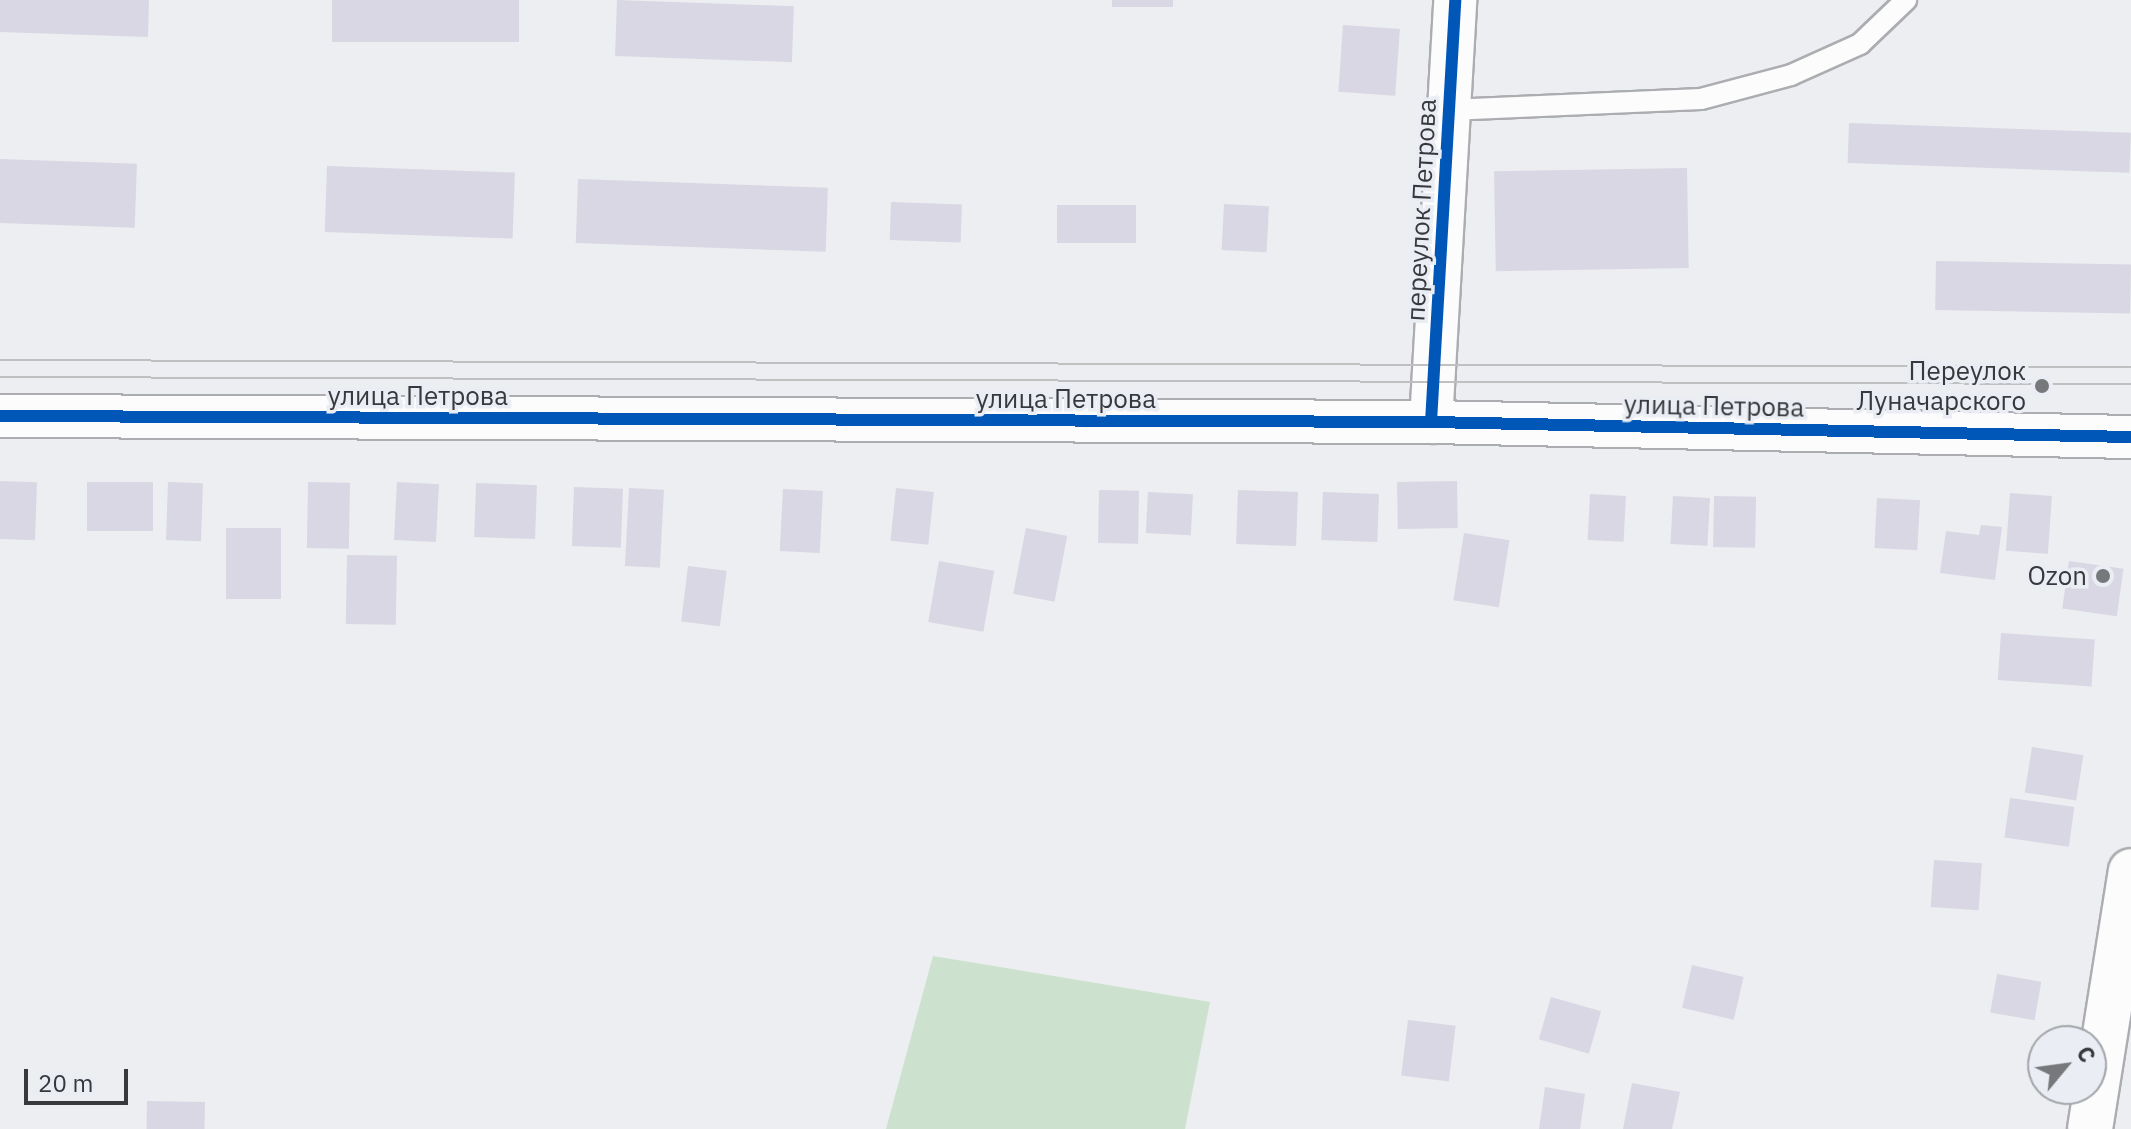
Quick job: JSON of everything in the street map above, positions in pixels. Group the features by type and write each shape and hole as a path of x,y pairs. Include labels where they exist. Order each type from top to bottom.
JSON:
{"street":[{"name":"переулок Петрова","path":"1431,422 1455,0"},
{"name":"улица Петрова","path":"0,416 1431,422 2131,437"},
{"path":"2090,1129 2131,871"}],"lane":[{"path":"1449,110 1701,99 1791,75 1860,44 1906,0"}],"green space":[{"path":"933,956 1210,1002 1185,1129 886,1129"}],"building":[{"path":"0,0 149,0 148,37 0,32"},
{"path":"332,0 519,0 519,42 332,42"},
{"path":"617,0 794,6 792,62 615,56"},
{"path":"1112,0 1173,0 1173,7 1112,7"},
{"path":"1343,25 1400,29 1395,96 1338,92"},
{"path":"1849,123 2131,133 2129,173 1848,163"},
{"path":"0,159 137,164 135,228 0,223"},
{"path":"327,166 515,173 513,239 325,232"},
{"path":"1687,168 1689,268 1496,271 1494,171"},
{"path":"578,179 828,188 826,252 576,243"},
{"path":"891,202 962,204 961,242 890,240"},
{"path":"1224,204 1269,206 1267,252 1222,250"},
{"path":"1057,205 1136,205 1136,243 1057,243"},
{"path":"1936,261 2131,264 2130,313 1935,310"},
{"path":"0,481 37,482 35,540 0,539"},
{"path":"1457,481 1458,528 1398,529 1397,482"},
{"path":"87,482 153,482 153,531 87,531"},
{"path":"168,482 203,483 201,541 166,540"},
{"path":"308,482 350,483 349,549 307,548"},
{"path":"397,482 439,484 436,542 394,540"},
{"path":"476,483 537,485 535,539 474,537"},
{"path":"574,487 623,489 621,548 572,546"},
{"path":"629,488 664,490 660,568 625,566"},
{"path":"896,488 934,492 928,545 890,541"},
{"path":"783,489 823,491 820,553 780,551"},
{"path":"1099,490 1139,491 1138,544 1098,543"},
{"path":"1238,490 1298,492 1296,546 1236,544"},
{"path":"1148,492 1193,494 1191,535 1146,533"},
{"path":"1323,492 1379,494 1377,542 1321,540"},
{"path":"2010,493 2052,496 2048,554 2006,551"},
{"path":"1590,494 1626,496 1624,542 1588,540"},
{"path":"1673,496 1710,498 1707,546 1670,544"},
{"path":"1714,496 1756,497 1755,548 1713,547"},
{"path":"1877,498 1920,500 1917,550 1874,548"},
{"path":"1981,525 2002,527 1995,580 1940,573 1946,531 1979,535"},
{"path":"226,528 281,528 281,599 226,599"},
{"path":"1026,528 1067,536 1054,602 1013,594"},
{"path":"1464,533 1509,540 1499,607 1453,600"},
{"path":"347,555 397,556 396,625 346,624"},
{"path":"939,561 994,571 983,632 928,622"},
{"path":"2069,561 2123,569 2117,616 2062,609"},
{"path":"688,566 727,571 720,626 681,622"},
{"path":"2001,633 2095,640 2091,686 1998,680"},
{"path":"2032,747 2083,755 2076,801 2025,792"},
{"path":"2010,798 2074,807 2069,847 2004,838"},
{"path":"1934,860 1982,863 1979,910 1931,907"},
{"path":"1692,965 1744,977 1734,1020 1682,1008"},
{"path":"1997,974 2041,982 2035,1020 1990,1012"},
{"path":"1551,997 1601,1011 1589,1054 1539,1039"},
{"path":"1408,1020 1456,1026 1449,1081 1401,1076"},
{"path":"1632,1083 1680,1092 1672,1129 1623,1129"},
{"path":"1545,1087 1585,1094 1580,1129 1539,1129"},
{"path":"147,1101 205,1102 205,1129 147,1129"}],"tram line":[{"path":"0,360 2131,367"},
{"path":"0,377 2131,384"}],"cycle path":[{"path":"1431,422 1455,0"},
{"path":"0,416 1431,422 2131,437"}],"place":[{"name":"Переулок Луначарского","path":"2042,386"},
{"name":"Ozon","path":"2103,576"}]}
